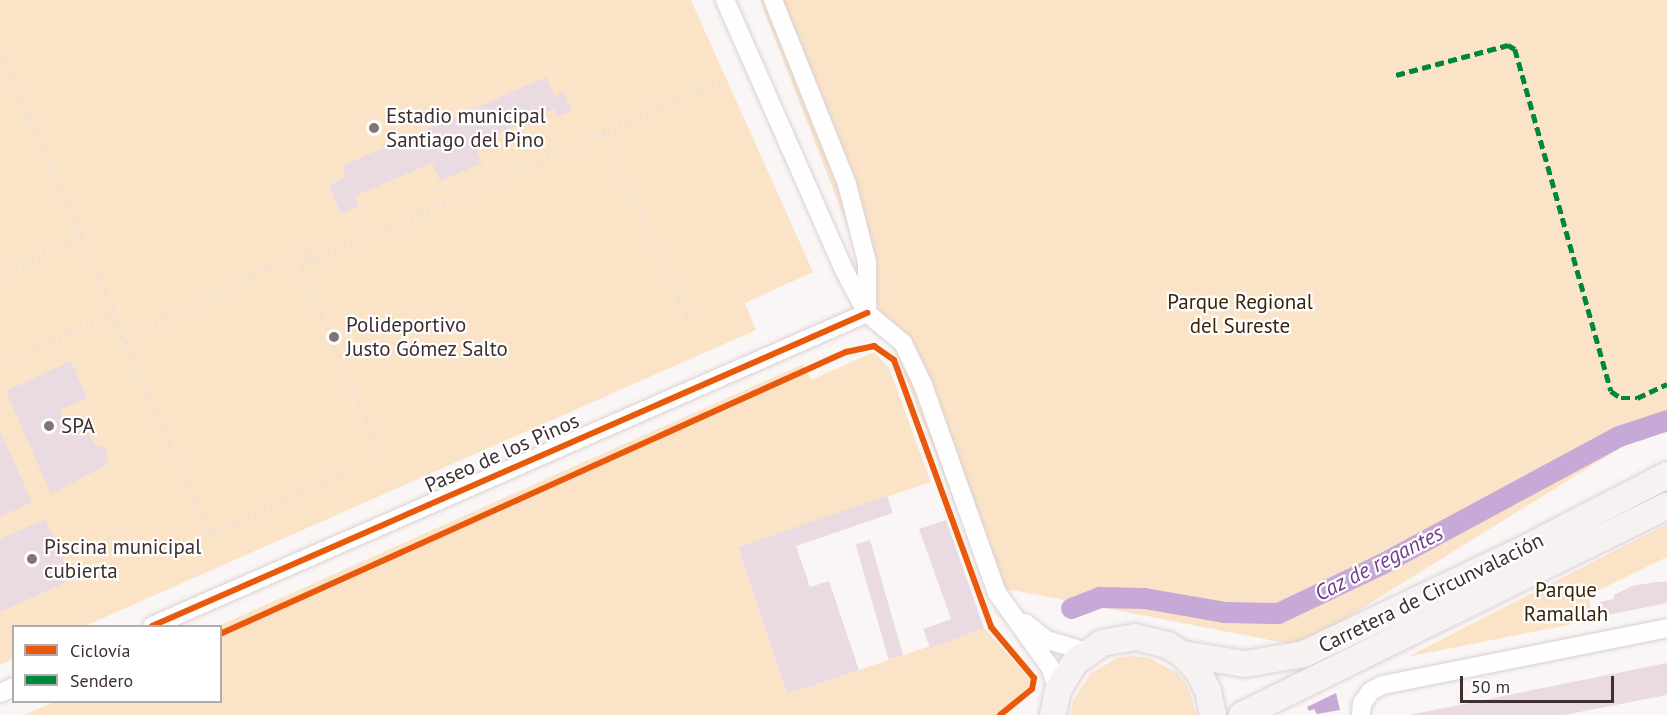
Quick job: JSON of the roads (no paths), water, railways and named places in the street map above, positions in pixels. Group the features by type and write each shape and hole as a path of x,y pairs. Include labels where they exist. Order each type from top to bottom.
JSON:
{"main road":[{"name":"Carretera de Circunvalación","path":"1182,654 1245,664 1304,654 1520,551 1667,475"},
{"name":"Carretera de Circunvalación","path":"1242,715 1667,506"},
{"path":"1036,715 1056,700 1065,675 1088,652 1102,643 1135,637 1168,645 1182,654 1198,671 1208,691 1213,715"}],"street":[{"path":"725,0 867,313 903,342 923,385 997,593 1050,667 1056,700"},
{"path":"773,0 847,184 867,262 867,313"},
{"name":"Paseo de los Pinos","path":"157,625 867,313"},
{"path":"1007,609 1047,640 1088,652"},
{"path":"1361,715 1362,703 1371,691 1383,685 1667,628"}],"waterway":[{"name":"Caz de regantes","path":"1071,608 1100,597 1144,598 1224,612 1278,613 1381,564 1619,436 1667,420"}],"place":[{"name":"Estadio municipal Santiago del Pino","path":"374,128"},
{"name":"Polideportivo Justo Gómez Salto","path":"334,337"},
{"name":"SPA","path":"49,426"},
{"name":"Piscina municipal cubierta","path":"32,559"}],"park label":[{"name":"Parque Regional del Sureste","path":"1240,314"},
{"name":"Parque Ramallah","path":"1566,602"}]}
